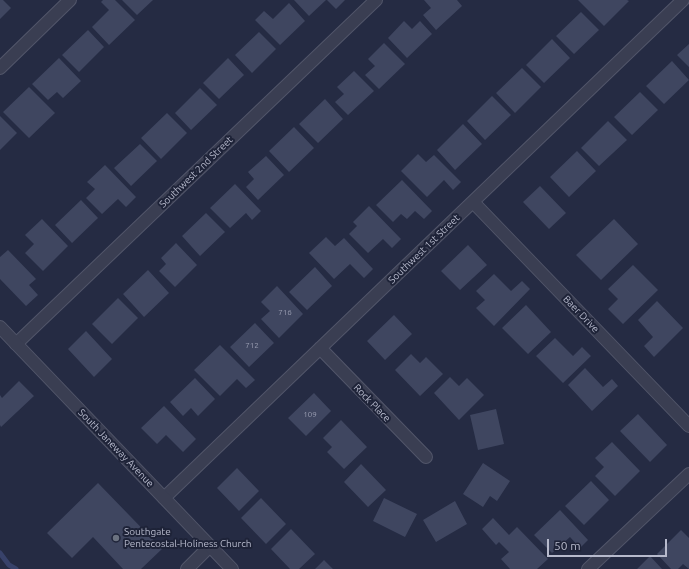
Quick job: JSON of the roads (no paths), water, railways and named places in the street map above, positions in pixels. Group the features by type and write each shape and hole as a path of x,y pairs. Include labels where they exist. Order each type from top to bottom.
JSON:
{"street":[{"path":"0,68 70,0"},
{"name":"Southwest 2nd Street","path":"16,344 376,0"},
{"name":"Southwest 1st Street","path":"164,498 683,0"},
{"name":"Baer Drive","path":"474,202 689,426"},
{"name":"South Janeway Avenue","path":"0,327 232,569"},
{"name":"Rock Place","path":"320,348 426,457"},
{"path":"588,569 689,474"},
{"path":"186,569 210,546"}],"waterway":[{"path":"0,553 9,565 16,569"}],"place":[{"name":"Southgate Pentecostal-Holiness Church","path":"116,538"}]}
